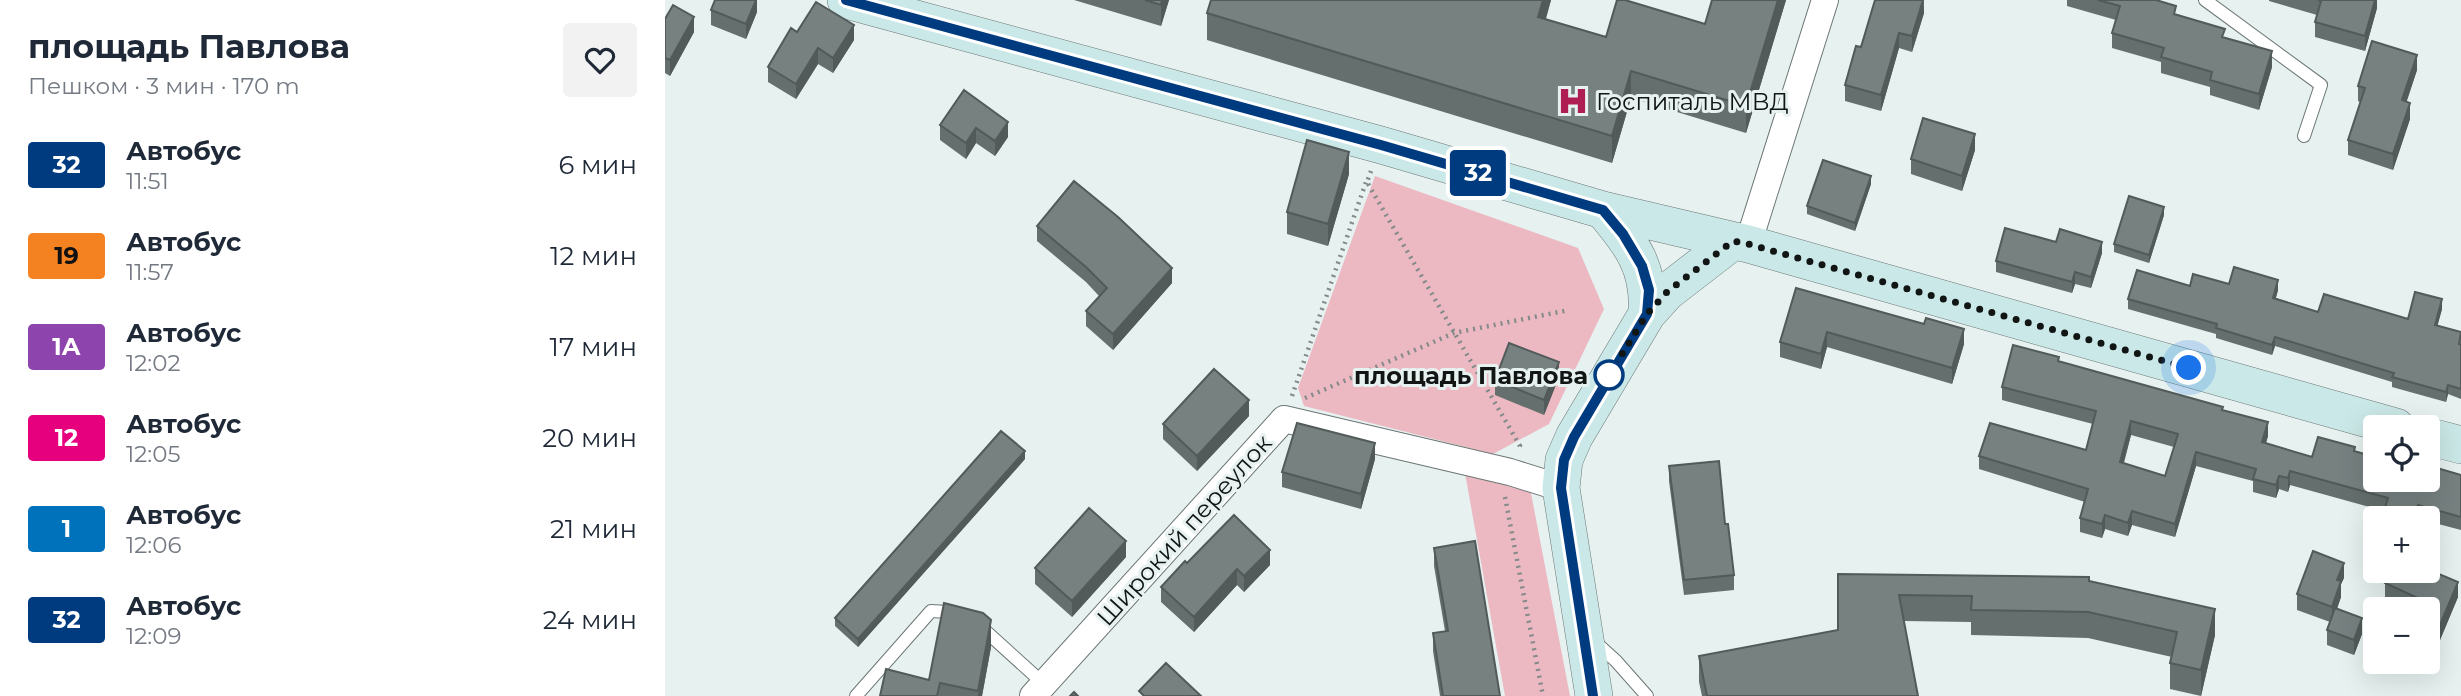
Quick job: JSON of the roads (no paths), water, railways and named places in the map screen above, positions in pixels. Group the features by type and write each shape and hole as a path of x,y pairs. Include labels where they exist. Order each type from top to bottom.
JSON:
{"street":[{"path":"846,0 1381,145 1603,210 1740,242 2363,418"},
{"path":"1594,696 1561,488 1564,460 1574,437 1647,314 1667,292 1740,242 1825,0"},
{"path":"1603,210 1623,234 1642,266 1649,290 1647,314"},
{"name":"Широкий переулок","path":"1039,690 1284,419 1510,472 1561,488"},
{"path":"2440,439 2461,445"}],"lane":[{"path":"2205,0 2321,85 2304,136"},
{"path":"856,696 931,611 948,612 978,624 1039,690"},
{"path":"1582,631 1616,662 1647,696"}],"place":[{"name":"Госпиталь МВД","path":"1573,101"},
{"name":"площадь Павлова","path":"1609,375"}]}
